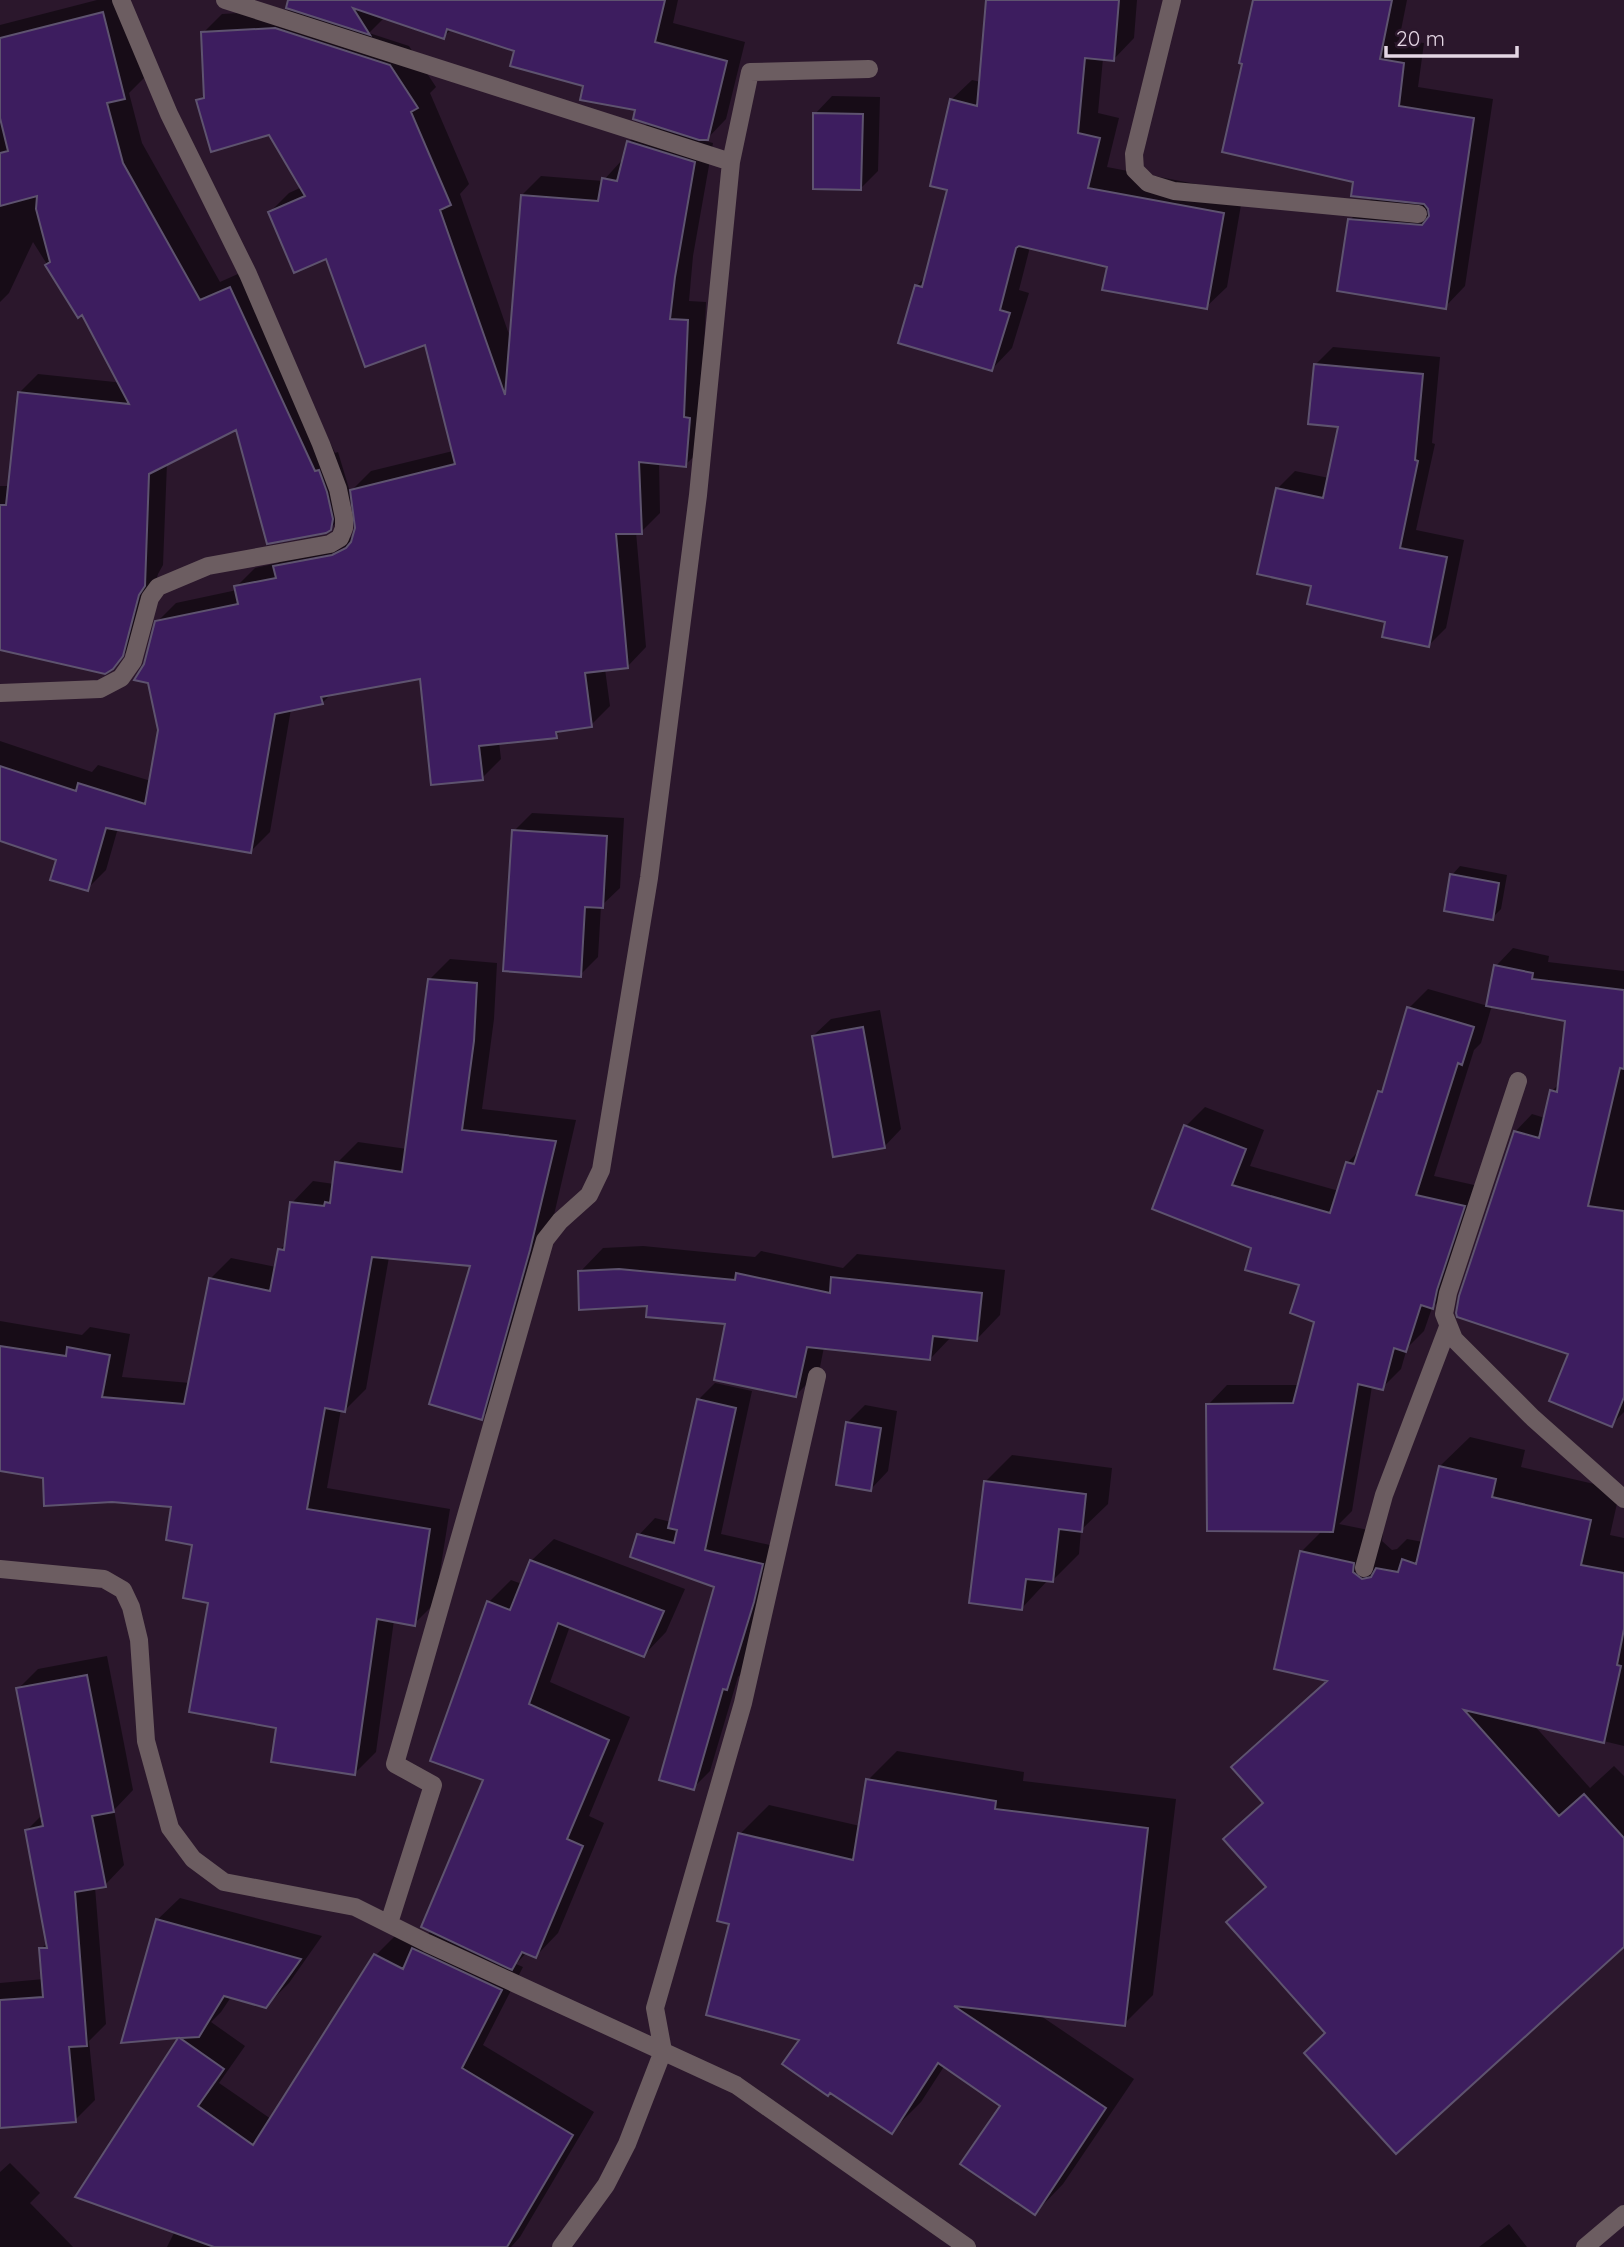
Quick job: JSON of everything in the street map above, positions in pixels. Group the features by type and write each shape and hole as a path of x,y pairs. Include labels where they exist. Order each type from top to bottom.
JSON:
{"street":[{"path":"0,693 100,689 121,678 133,661 150,598 158,587 208,566 330,544 340,538 344,528 338,489 321,444 248,274 169,114 121,0"},
{"path":"225,0 731,162"},
{"path":"1172,0 1134,154 1135,170 1148,183 1174,191 1418,214"},
{"path":"389,1923 433,1786 395,1764 545,1240 559,1221 589,1195 601,1170 649,878 698,495 731,162 750,72 869,69"},
{"path":"1518,1081 1448,1293 1444,1314 1454,1339 1533,1418 1624,1499"},
{"path":"1364,1568 1384,1495 1448,1327"},
{"path":"561,2247 606,2185 627,2144 663,2051 655,2008 743,1703 817,1376"},
{"path":"0,1569 104,1579 123,1590 131,1607 139,1640 146,1741 170,1828 193,1859 224,1882 355,1907 736,2085 967,2247"},
{"path":"1585,2247 1624,2214"}],"building":[{"path":"288,0 665,0 655,42 727,61 708,140 699,140 633,119 635,110 580,100 583,86 510,66 514,51 447,29 444,39 353,8 370,35 286,8"},
{"path":"986,0 1119,0 1114,61 1085,58 1078,133 1100,138 1088,188 1224,213 1207,309 1102,290 1107,267 1019,246 1016,248 1000,310 1010,313 992,371 898,343 915,285 922,287 947,190 930,186 950,99 977,106"},
{"path":"1253,0 1392,0 1380,59 1404,63 1399,106 1474,118 1446,309 1337,291 1348,219 1422,225 1429,216 1424,204 1351,196 1353,182 1222,152"},
{"path":"103,12 125,99 107,103 123,163 200,300 230,287 315,471 319,470 333,519 331,530 326,533 267,544 236,430 149,474 145,586 139,595 123,656 113,669 105,674 0,650 0,505 6,505 18,392 129,404 82,315 78,318 45,265 50,262 36,209 37,196 0,206 0,153 8,151 0,118 0,38"},
{"path":"275,28 390,65 418,108 411,112 451,205 440,210 505,395 521,195 598,201 602,178 617,181 627,141 695,162 670,319 688,320 684,417 690,418 686,467 639,462 642,534 616,534 628,668 585,673 592,727 556,732 557,738 479,746 483,780 431,785 420,679 321,697 323,704 275,714 251,853 106,828 88,891 50,880 56,860 0,841 0,766 76,791 78,783 145,804 158,730 148,683 134,680 144,664 155,621 238,604 234,586 276,578 273,566 332,555 346,548 355,528 350,490 455,464 425,345 365,367 326,259 294,273 268,212 305,196 269,135 211,152 196,100 204,98 201,32"},
{"path":"813,113 863,114 861,190 813,189"},
{"path":"1314,364 1423,374 1415,460 1418,461 1400,548 1447,557 1429,647 1382,637 1385,622 1307,604 1311,586 1257,574 1276,488 1323,498 1338,427 1308,424"},
{"path":"512,830 607,836 603,908 585,907 581,977 503,971"},
{"path":"1450,874 1499,883 1493,920 1444,911"},
{"path":"1494,965 1533,973 1532,979 1624,990 1624,1069 1620,1068 1588,1206 1624,1211 1624,1397 1612,1427 1549,1401 1568,1354 1457,1317 1459,1296 1514,1131 1539,1138 1550,1090 1557,1092 1565,1021 1486,1006"},
{"path":"428,979 477,983 474,1041 462,1130 556,1141 530,1250 482,1420 429,1404 470,1266 372,1257 345,1412 325,1408 307,1509 430,1529 415,1626 377,1619 355,1775 271,1762 276,1728 189,1712 208,1603 183,1598 192,1545 166,1540 171,1507 112,1502 44,1506 43,1478 0,1471 0,1346 66,1356 67,1347 110,1355 102,1397 184,1404 209,1278 270,1291 278,1249 284,1250 290,1202 324,1206 325,1202 330,1203 335,1162 402,1172"},
{"path":"1407,1007 1474,1027 1462,1065 1458,1063 1416,1195 1465,1206 1433,1309 1421,1305 1406,1352 1394,1348 1383,1390 1358,1384 1333,1532 1207,1531 1206,1404 1293,1403 1314,1322 1290,1313 1299,1285 1245,1270 1251,1248 1152,1209 1184,1125 1246,1149 1232,1185 1330,1213 1346,1162 1354,1164 1378,1091 1382,1092"},
{"path":"863,1027 885,1148 833,1157 812,1036"},
{"path":"619,1269 735,1280 736,1273 830,1293 831,1277 982,1293 977,1341 933,1336 930,1360 807,1347 796,1397 714,1380 725,1324 646,1317 647,1306 579,1310 578,1271"},
{"path":"697,1399 736,1408 705,1550 763,1564 754,1602 727,1690 723,1689 694,1790 659,1780 714,1587 630,1557 637,1534 674,1543 677,1530 668,1528"},
{"path":"846,1422 881,1428 871,1491 836,1485"},
{"path":"1439,1466 1496,1479 1492,1497 1591,1520 1581,1565 1624,1573 1624,1629 1617,1665 1621,1666 1604,1743 1464,1710 1559,1816 1584,1794 1624,1838 1624,1947 1396,2154 1304,2053 1325,2033 1226,1922 1266,1887 1223,1839 1263,1803 1231,1767 1327,1681 1274,1669 1300,1551 1354,1563 1353,1572 1362,1579 1371,1577 1376,1568 1398,1572 1402,1559 1416,1564"},
{"path":"984,1481 1086,1494 1082,1532 1059,1529 1053,1582 1026,1579 1022,1610 969,1603"},
{"path":"530,1560 664,1611 644,1657 558,1623 529,1704 609,1740 567,1839 583,1846 536,1958 522,1952 512,1970 421,1927 483,1780 430,1761 487,1601 510,1610"},
{"path":"87,1675 114,1812 92,1816 106,1887 75,1892 87,2046 69,2047 76,2122 0,2128 0,2000 43,1997 39,1948 47,1948 25,1830 43,1826 16,1688"},
{"path":"866,1779 996,1801 995,1809 1148,1828 1125,2026 954,2006 1106,2108 1035,2215 960,2164 1000,2106 938,2063 892,2134 830,2093 828,2096 782,2064 799,2040 706,2015 729,1924 717,1921 738,1833 853,1860"},
{"path":"156,1919 301,1959 266,2008 224,1996 199,2037 180,2038 224,2069 198,2106 253,2145 374,1954 403,1969 412,1948 502,1990 462,2068 573,2135 507,2247 214,2247 75,2197 178,2038 121,2043"}]}
